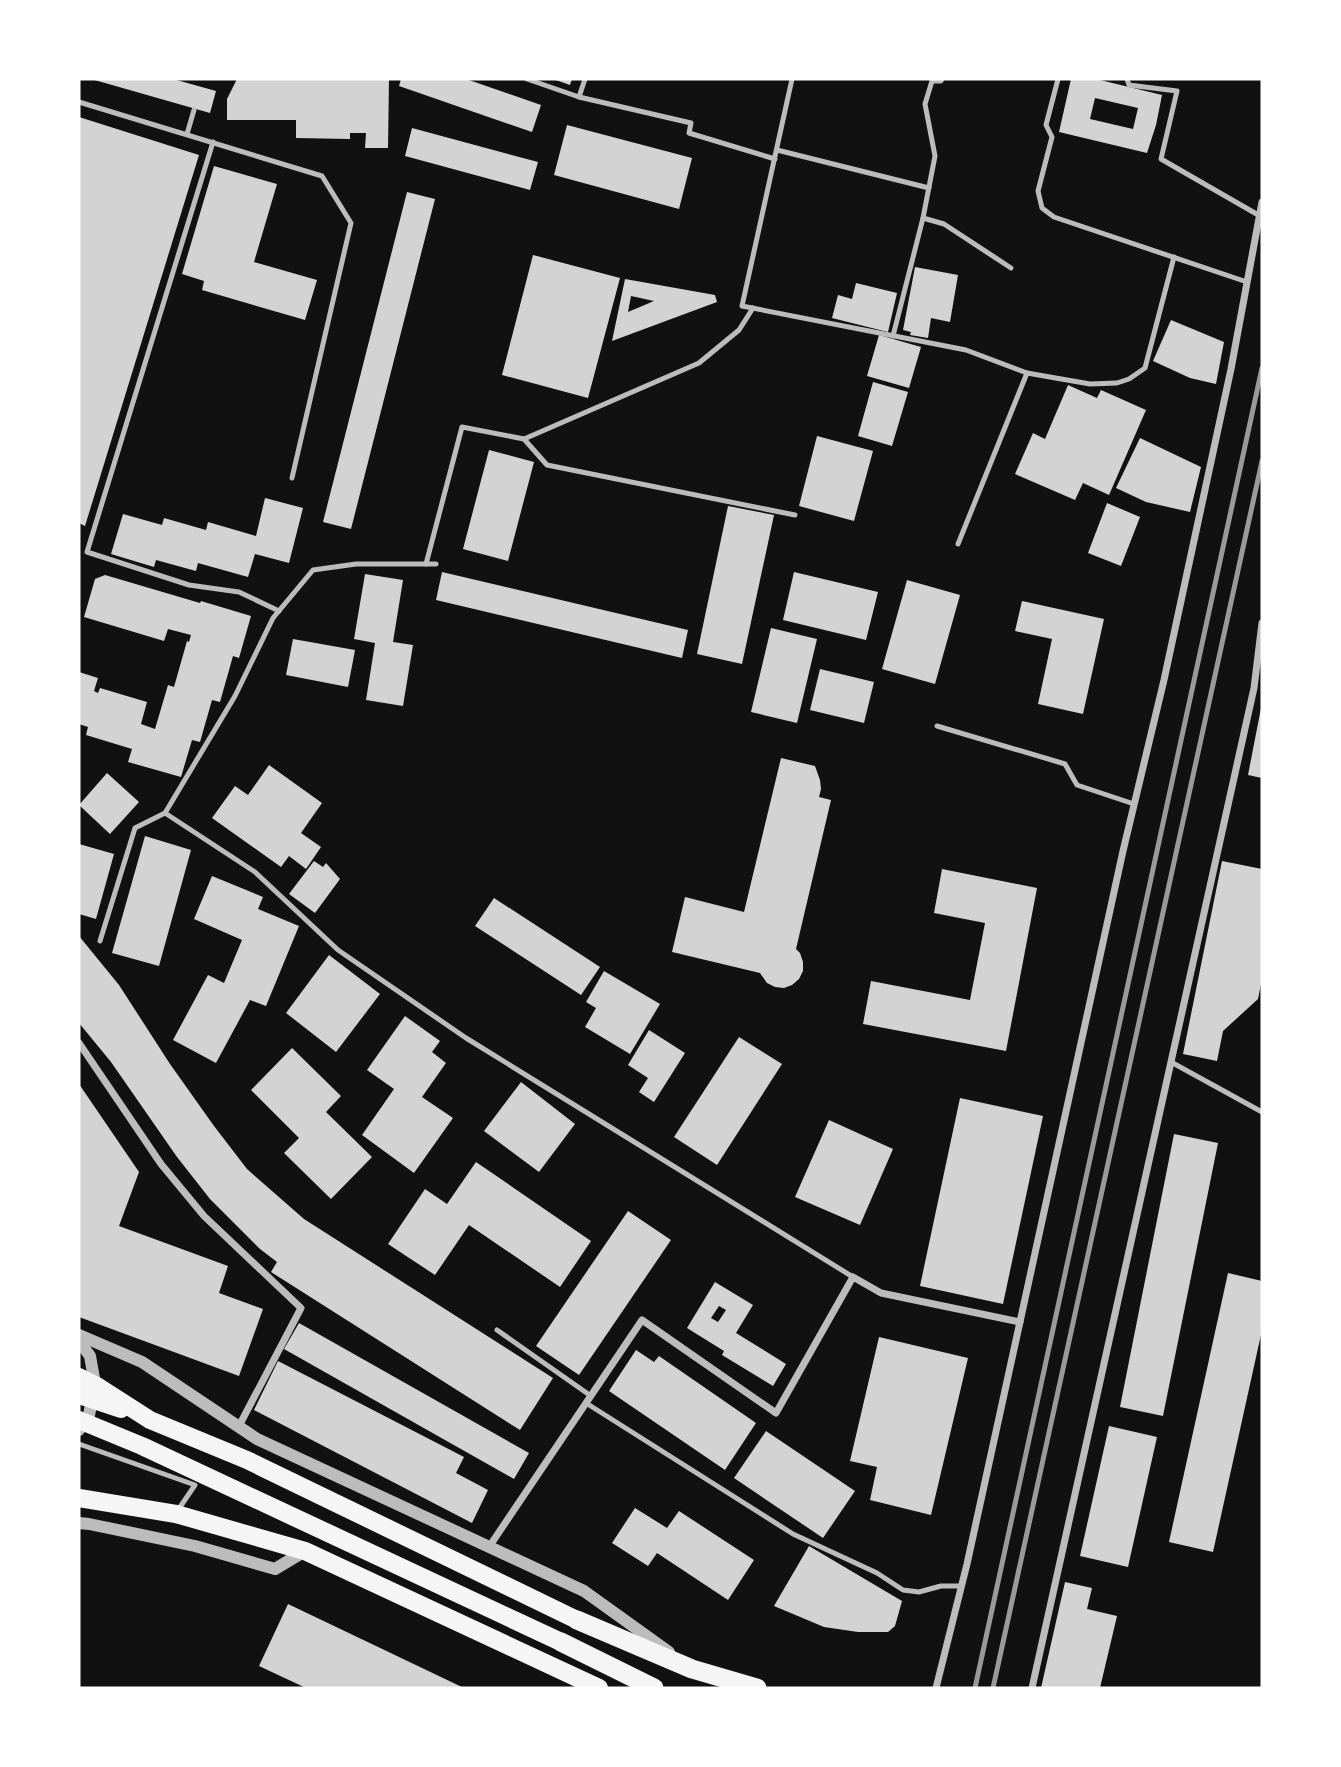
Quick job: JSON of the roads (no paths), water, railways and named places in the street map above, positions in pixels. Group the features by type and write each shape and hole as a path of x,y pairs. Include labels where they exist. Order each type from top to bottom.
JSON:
{"highway":[{"path":"578,1619 692,1669 757,1688"},
{"path":"561,1643 654,1688"}],"main road":[{"path":"79,1377 150,1420"},
{"path":"79,1395 150,1420 247,1460 578,1619"},
{"path":"80,1426 142,1446 561,1643"},
{"path":"79,1497 176,1514 305,1551 599,1688"}],"street":[{"path":"936,1688 1164,680 1226,396 1262,202"},
{"path":"1032,1688 1254,688 1262,623"},
{"path":"79,1043 160,1164 204,1216 301,1308 239,1426"},
{"path":"489,1547 642,1320 776,1413 853,1277 881,1293 1020,1322"},
{"path":"79,1335 142,1362 257,1439 584,1591 692,1669"},
{"path":"79,1341 90,1356 95,1384 89,1415 80,1426"},
{"path":"79,1523 195,1546 275,1569 305,1551"}],"lane":[{"path":"527,79 579,97 691,123 688,133 775,159"},
{"path":"579,97 584,79"},
{"path":"792,79 742,306 967,350 1027,373 1090,384 1117,383 1129,379 1145,368 1174,257"},
{"path":"893,335 923,218 935,156 925,104 932,81 942,79"},
{"path":"1058,79 1046,125 1052,137 1038,191 1042,208 1054,217 1247,282"},
{"path":"1128,79 1129,85 1177,91 1161,159 1260,216"},
{"path":"79,102 322,176 351,223 292,478"},
{"path":"187,134 194,110"},
{"path":"213,142 86,552 189,585 239,592 279,611"},
{"path":"777,150 929,188"},
{"path":"923,218 944,224 1012,268"},
{"path":"426,564 462,427 524,439 699,363 739,330 753,308"},
{"path":"958,544 1027,373"},
{"path":"524,439 547,465 795,515"},
{"path":"100,941 135,828 165,813 235,696 273,618 313,570 356,564 436,564"},
{"path":"937,726 1065,765 1077,785 1134,804"},
{"path":"165,813 254,872 338,950 466,1038 853,1277"},
{"path":"1171,1062 1262,1112"},
{"path":"497,1331 589,1399 793,1534 877,1573 903,1590 919,1592 942,1586 961,1586"},
{"path":"79,1444 195,1485 176,1514"}],"railway":[{"path":"975,1688 1262,368"},
{"path":"993,1688 1262,461"}]}
